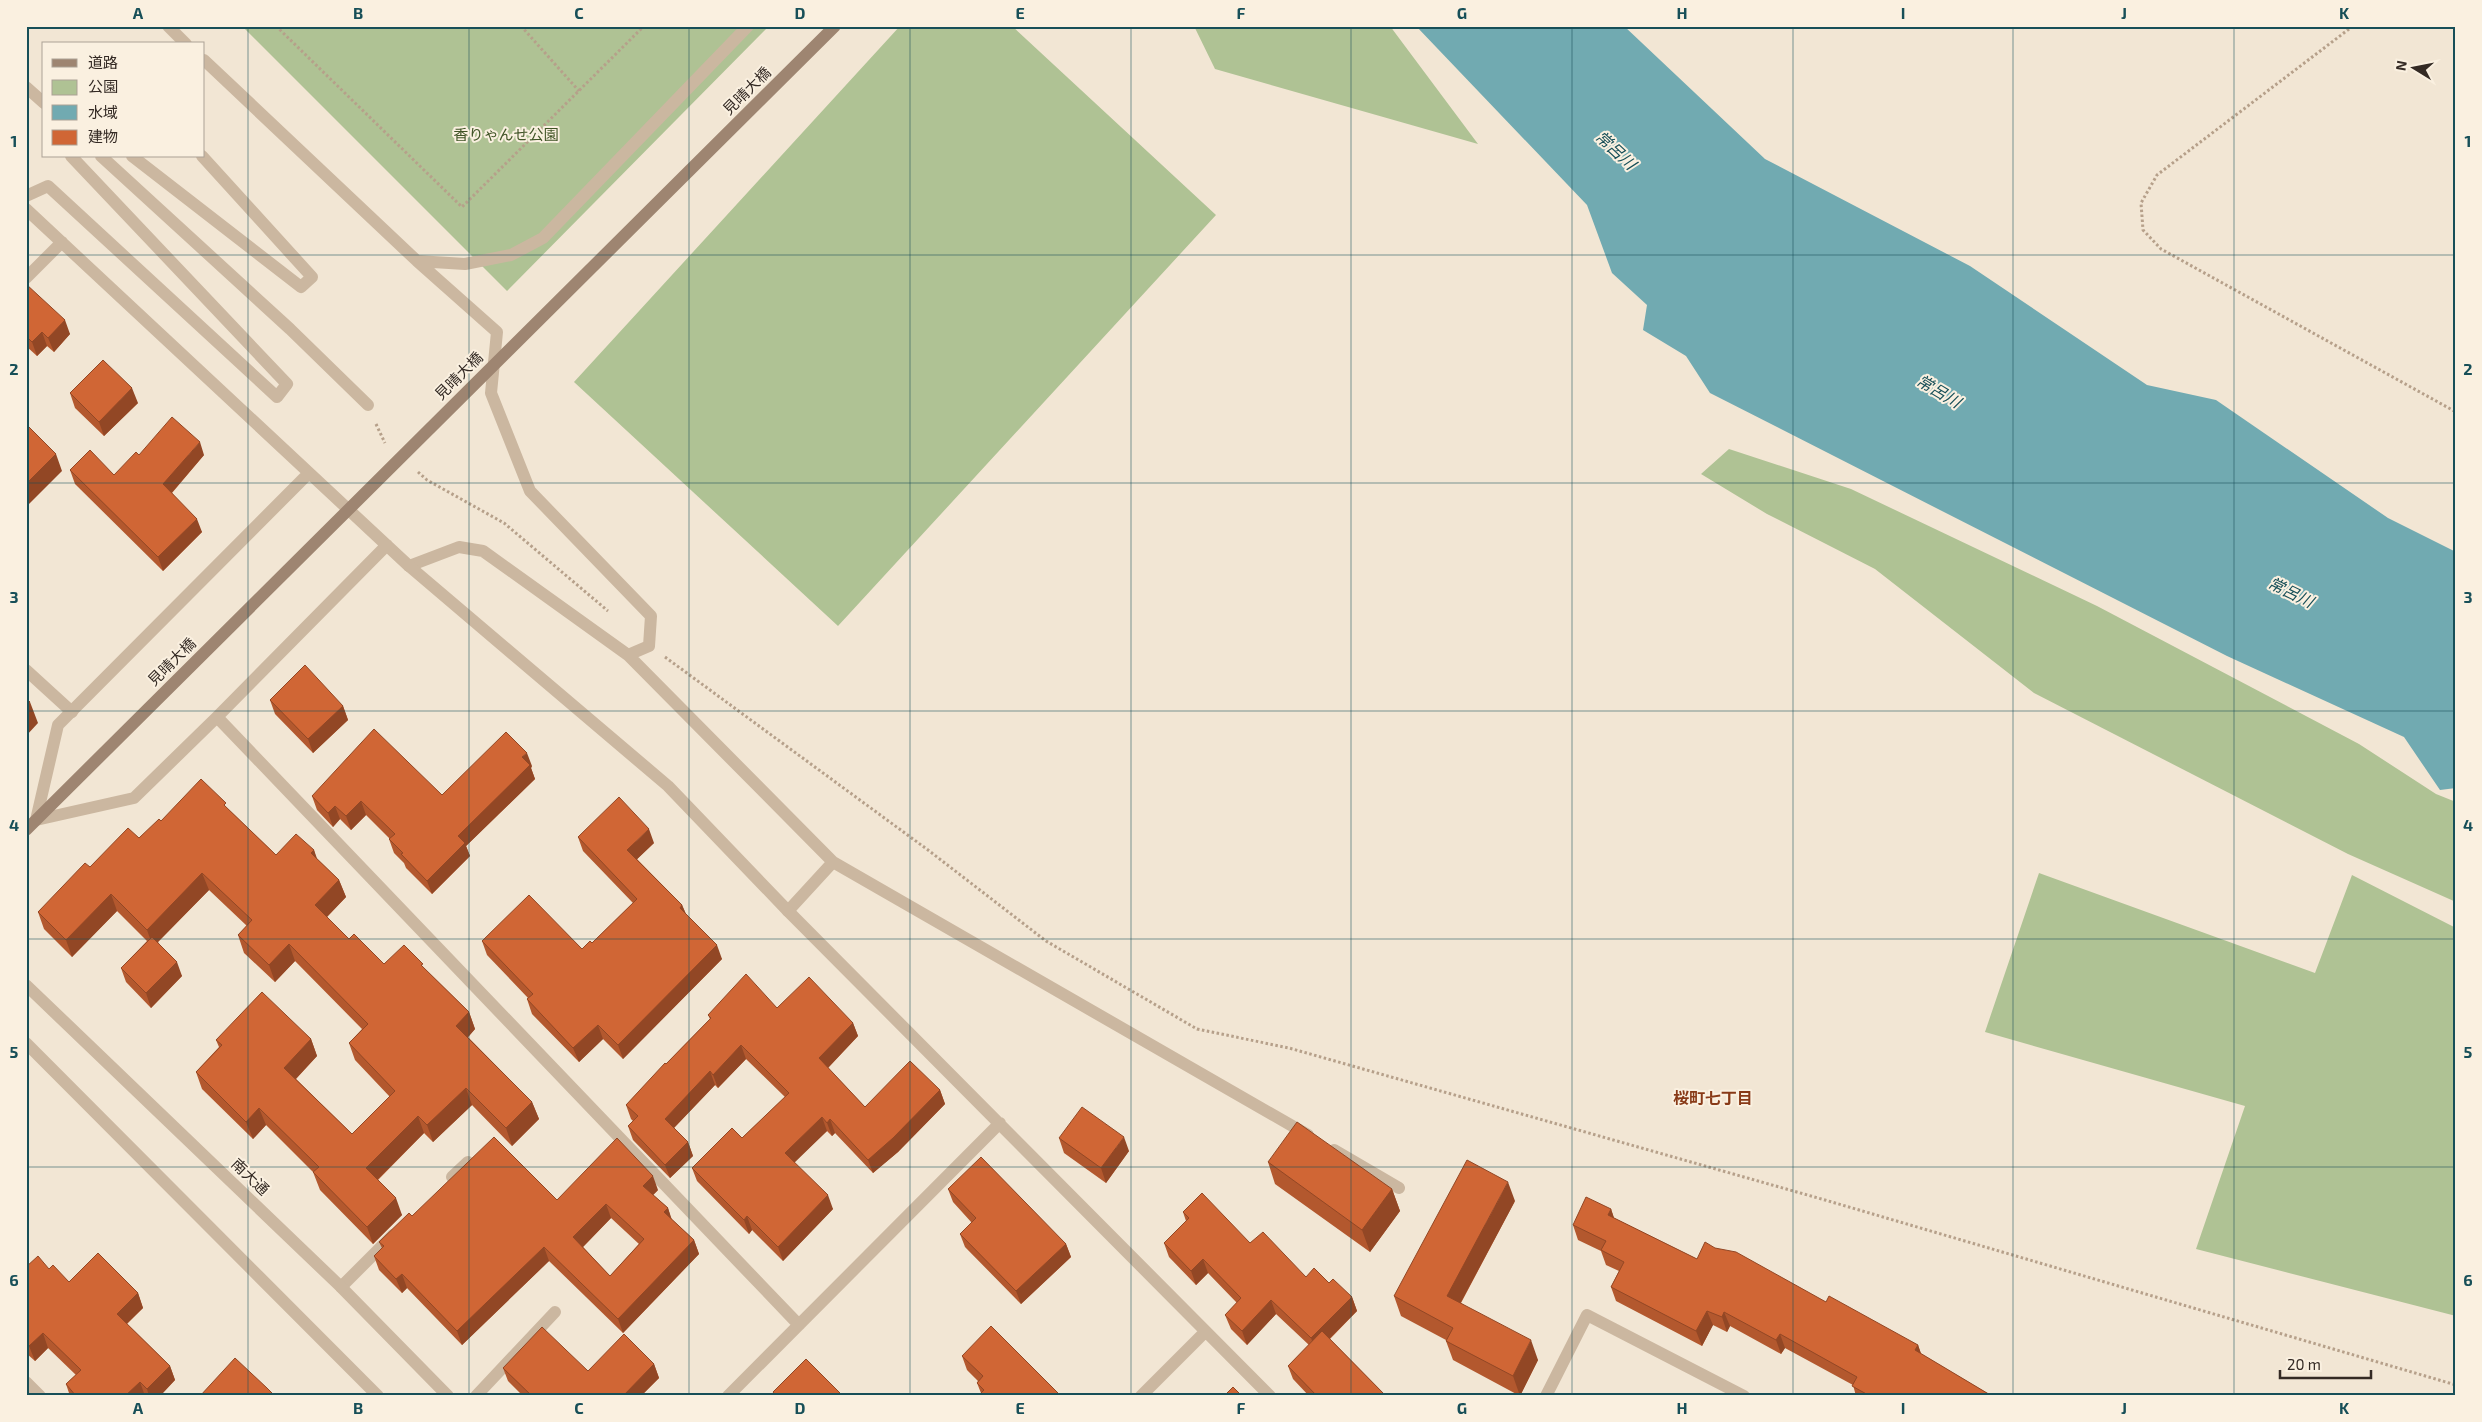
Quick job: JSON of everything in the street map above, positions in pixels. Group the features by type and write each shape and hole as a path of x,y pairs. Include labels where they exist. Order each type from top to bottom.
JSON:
{"main road":[{"name":"見晴大橋","path":"26,830 835,26"}],"street":[{"path":"416,261 466,264 510,256 543,238 748,26"},
{"path":"205,61 416,261 496,332 491,394 530,491 651,616 649,646 628,655"},
{"path":"26,87 42,101"},
{"path":"26,196 48,186 277,398 287,384 73,158"},
{"path":"103,158 290,329 368,405"},
{"path":"135,158 301,287 312,278 204,158"},
{"path":"26,209 408,566 668,786 788,911 1270,1396"},
{"path":"26,278 62,242"},
{"path":"309,473 58,725 36,820 134,798 217,718 386,545"},
{"path":"408,566 458,548 483,551 628,655 833,862 1400,1188"},
{"path":"26,670 72,712"},
{"path":"217,718 800,1325"},
{"path":"788,911 833,862"},
{"name":"南大通","path":"26,985 342,1287 448,1396"},
{"path":"26,1044 378,1396"},
{"path":"728,1396 1000,1123"},
{"path":"441,1189 468,1162"},
{"path":"342,1287 400,1230"},
{"path":"476,1396 555,1312"},
{"path":"1546,1396 1587,1315 1744,1396"},
{"path":"1141,1396 1206,1332"},
{"path":"26,1382 40,1396"}],"path":[{"path":"276,26 462,207 644,26"},
{"path":"521,26 579,91"},
{"path":"2352,26 2157,175 2141,203 2142,230 2161,249 2456,412"},
{"path":"368,405 384,442 391,449"},
{"path":"413,467 427,480 504,523 613,615"},
{"path":"649,646 928,850 1046,941 1197,1029 1289,1048 1835,1203 2456,1385"}],"green space":[{"name":"香りゃんせ公園","path":"242,26 769,26 507,291"},
{"path":"900,26 1012,26 1216,215 838,626 574,382"},
{"path":"1194,26 1390,26 1478,144 1215,69"},
{"path":"1729,449 1851,489 2097,606 2359,744 2436,794 2456,802 2456,902 2348,854 2034,693 1875,569 1767,514 1701,474"},
{"path":"2039,873 2315,973 2352,875 2456,928 2456,1316 2196,1249 2245,1106 1985,1032"}],"water":[{"name":"常呂川","path":"1416,26 1624,26 1765,159 1970,266 2147,385 2216,400 2388,518 2456,552 2456,788 2440,790 2404,737 2227,656 1710,393 1686,356 1643,330 1647,305 1612,273 1587,205"}],"building":[{"path":"26,284 65,320 48,338 42,332 32,342 26,336"},
{"path":"103,360 132,388 99,422 70,393"},
{"path":"172,417 200,442 163,484 197,519 158,557 70,470 90,450 114,475 136,452 139,455"},
{"path":"26,424 56,454 26,484"},
{"path":"305,665 343,706 308,739 270,700"},
{"path":"26,698 30,702 26,706"},
{"path":"374,729 442,795 506,732 527,753 522,757 530,765 458,836 465,843 427,881 389,839 395,834 361,801 346,816 335,806 328,813 312,796"},
{"path":"201,779 226,803 224,805 276,855 296,834 314,850 311,853 339,880 315,905 349,939 354,934 384,964 404,945 423,964 421,965 469,1012 456,1026 532,1102 506,1128 466,1088 427,1125 418,1116 366,1168 396,1198 367,1227 313,1172 319,1167 259,1108 246,1122 196,1072 222,1045 216,1040 262,992 311,1039 284,1068 352,1134 395,1091 349,1043 368,1024 289,944 269,965 238,935 252,920 202,873 147,930 111,894 66,940 38,912 85,863 90,867 128,828 139,838 159,819 161,821"},
{"path":"619,797 649,829 627,850 682,905 680,908 717,945 618,1045 598,1025 573,1048 527,999 533,994 482,941 529,895 582,949 590,941 592,943 637,899 578,837"},
{"path":"152,937 177,962 146,993 121,968"},
{"path":"746,974 777,1008 809,977 853,1023 819,1058 865,1107 910,1061 940,1090 893,1138 868,1160 830,1119 827,1123 822,1117 785,1153 828,1195 778,1247 747,1216 744,1220 692,1168 732,1128 742,1138 789,1093 741,1045 713,1075 710,1071 665,1119 688,1142 665,1165 628,1126 638,1116 626,1105 711,1018 708,1015"},
{"path":"1082,1107 1124,1137 1101,1168 1059,1138"},
{"path":"1297,1122 1392,1189 1362,1230 1268,1162"},
{"path":"494,1137 557,1200 617,1138 653,1176 643,1186 668,1208 664,1212 694,1240 618,1319 544,1247 457,1331 402,1274 396,1279 374,1256 384,1246 379,1242 409,1213 412,1216","holes":["606,1204 644,1239 610,1276 573,1237"]},
{"path":"981,1157 1066,1244 1016,1291 960,1234 976,1218 948,1189"},
{"path":"1467,1160 1508,1182 1447,1296 1531,1340 1513,1376 1446,1341 1453,1328 1394,1296"},
{"path":"1202,1193 1250,1243 1263,1232 1306,1277 1314,1268 1329,1283 1333,1279 1352,1297 1311,1338 1271,1300 1242,1331 1225,1315 1241,1298 1203,1259 1191,1271 1164,1243 1189,1218 1183,1212"},
{"path":"1586,1197 1611,1209 1608,1215 1697,1259 1705,1242 1715,1248 1736,1252 1826,1302 1829,1296 1918,1345 1915,1350 1992,1396 1870,1396 1852,1386 1857,1377 1780,1334 1776,1340 1724,1312 1722,1317 1707,1311 1696,1331 1611,1287 1624,1262 1601,1250 1606,1241 1573,1225"},
{"path":"98,1253 138,1293 117,1314 170,1366 147,1389 140,1382 125,1396 76,1396 66,1384 81,1370 43,1333 29,1346 26,1343 26,1267 38,1256 49,1269 53,1265 69,1282"},
{"path":"991,1326 1061,1396 978,1396 984,1390 977,1383 983,1376 962,1356"},
{"path":"542,1327 588,1371 624,1334 654,1364 623,1396 532,1396 503,1368"},
{"path":"1322,1331 1386,1396 1317,1396 1288,1366"},
{"path":"235,1358 267,1388 275,1396 200,1396"},
{"path":"806,1359 843,1396 776,1396 773,1392"},
{"path":"1233,1387 1242,1396 1224,1396"}],"district":[{"name":"桜町七丁目","path":"1713,1098"}]}
